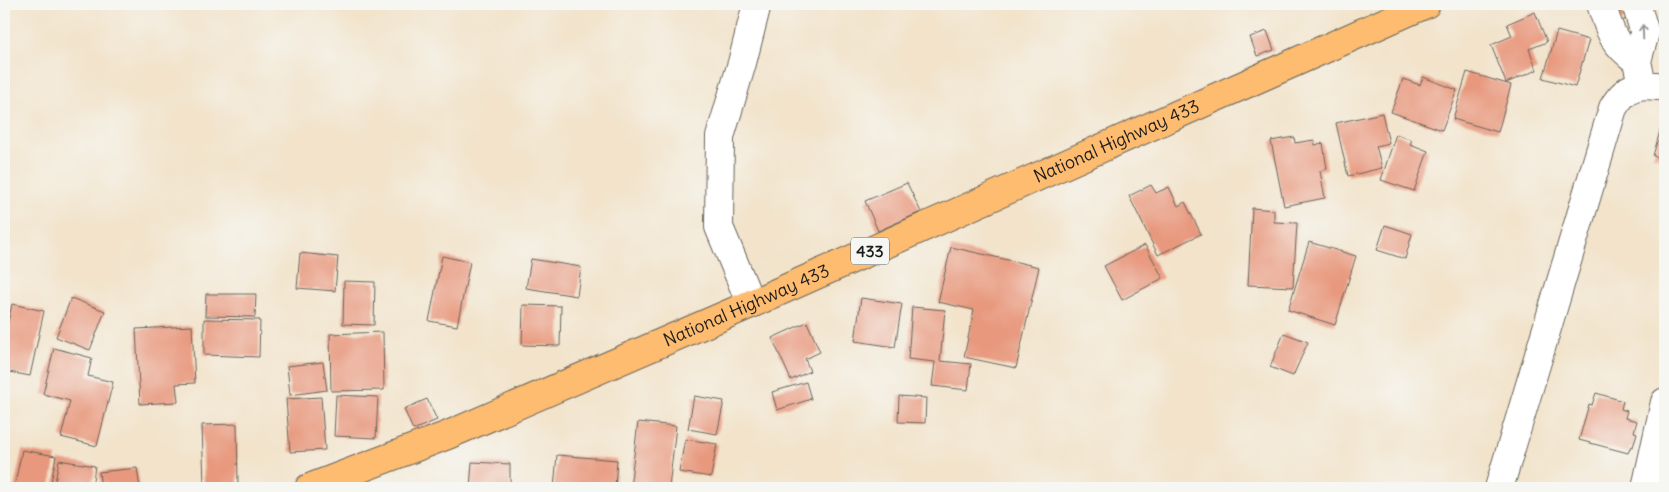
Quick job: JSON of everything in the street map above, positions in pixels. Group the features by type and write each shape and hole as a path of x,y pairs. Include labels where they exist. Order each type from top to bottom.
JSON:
{"main road":[{"name":"National Highway 433","path":"310,488 448,435 751,304 1426,4"}],"street":[{"path":"751,304 719,227 720,138 757,4"},
{"path":"1601,4 1616,43 1648,78"},
{"path":"1636,4 1645,34 1648,78"},
{"path":"1500,488 1613,108 1627,90 1648,78"},
{"path":"1646,488 1665,402"}],"building":[{"path":"1611,4 1627,4 1635,16 1618,22"},
{"path":"1535,12 1547,42 1529,49 1537,70 1506,83 1491,45 1512,36 1507,24"},
{"path":"1267,31 1274,50 1257,56 1250,37"},
{"path":"1557,31 1589,40 1575,87 1543,78"},
{"path":"1467,72 1511,85 1498,132 1453,119"},
{"path":"1423,77 1457,90 1442,130 1391,112 1403,79 1420,85"},
{"path":"1382,113 1389,143 1376,146 1382,168 1348,176 1336,123"},
{"path":"1665,113 1665,159 1653,156"},
{"path":"1396,134 1412,140 1410,144 1428,151 1414,191 1381,180"},
{"path":"1294,137 1295,143 1314,140 1315,145 1323,143 1327,169 1320,171 1325,198 1284,206 1271,141"},
{"path":"907,183 921,212 878,231 865,201"},
{"path":"1151,185 1156,193 1169,187 1178,206 1185,202 1201,234 1158,255 1129,196"},
{"path":"1252,208 1274,210 1274,222 1297,223 1293,287 1248,285"},
{"path":"1385,225 1412,234 1405,259 1377,250"},
{"path":"1309,242 1356,256 1335,325 1288,310"},
{"path":"1145,245 1163,278 1122,300 1104,266"},
{"path":"951,247 1039,267 1016,368 964,357 974,310 938,302"},
{"path":"300,253 338,257 335,291 297,288"},
{"path":"442,256 470,262 457,326 429,321"},
{"path":"531,259 581,267 577,296 526,288"},
{"path":"344,281 375,282 374,325 343,324"},
{"path":"206,294 256,294 255,317 205,316"},
{"path":"71,298 105,311 90,350 56,337"},
{"path":"861,298 902,304 895,347 855,341"},
{"path":"12,304 44,311 30,376 4,371 4,340"},
{"path":"523,305 561,306 560,346 522,345"},
{"path":"912,307 945,310 940,361 971,364 968,390 932,386 935,362 908,359"},
{"path":"204,319 260,320 259,357 204,355"},
{"path":"807,322 820,352 805,359 810,371 791,380 772,338"},
{"path":"192,326 195,383 176,384 178,402 140,404 136,329"},
{"path":"383,332 384,390 331,391 330,334"},
{"path":"1284,333 1308,342 1293,376 1270,367"},
{"path":"54,348 92,358 88,376 113,382 97,446 61,437 70,401 43,394"},
{"path":"323,362 327,390 290,395 287,366"},
{"path":"806,382 811,399 777,410 772,392"},
{"path":"1596,393 1623,401 1621,409 1627,411 1625,418 1637,421 1634,432 1637,433 1633,447 1631,446 1628,453 1579,440 1589,404 1592,405"},
{"path":"336,395 378,397 376,438 334,436"},
{"path":"694,396 724,401 717,434 688,429"},
{"path":"899,396 926,398 925,423 898,422"},
{"path":"321,397 325,450 290,452 286,399"},
{"path":"427,399 437,420 413,430 404,409"},
{"path":"638,422 676,426 669,488 630,488"},
{"path":"237,424 238,484 204,485 202,425"},
{"path":"685,439 717,444 711,477 679,472"},
{"path":"22,450 56,456 50,488 14,488"},
{"path":"557,455 617,460 615,488 554,488"},
{"path":"59,460 95,466 92,488 54,488"},
{"path":"472,462 510,464 510,488 470,488"},
{"path":"137,468 140,488 101,488 99,472"}]}
